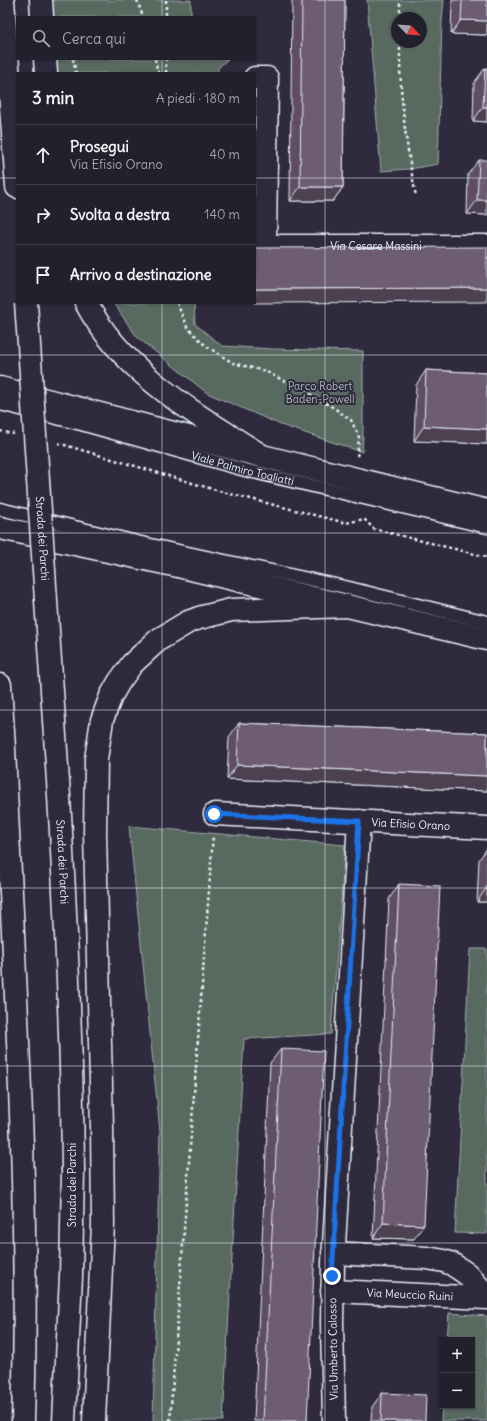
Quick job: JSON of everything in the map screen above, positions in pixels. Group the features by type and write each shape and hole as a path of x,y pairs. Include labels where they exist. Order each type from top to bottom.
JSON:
{"main road":[{"path":"3,0 16,174"},
{"path":"41,0 42,16"},
{"path":"45,60 46,72"},
{"name":"Via Cesare Massini","path":"256,78 267,78 260,246 487,246"},
{"name":"Strada dei Parchi","path":"26,304 50,643 65,905 72,1099 73,1171 71,1276 64,1421"},
{"path":"87,304 106,335 123,355 144,374 175,399 262,456"},
{"name":"Viale Palmiro Togliatti","path":"0,388 262,456 487,511"},
{"path":"0,528 178,566 487,639"},
{"path":"94,1421 103,1224 103,1147 95,873 96,758 102,720 111,696 132,664 158,640 188,622 231,610 347,606"},
{"path":"0,685 5,756 24,1176 26,1341 24,1421"},
{"name":"Via Efisio Orano","path":"214,814 487,828"},
{"name":"Via Umberto Calosso","path":"334,1421 332,1291 359,821"},
{"path":"334,1253 427,1258 444,1261 452,1264 467,1274 487,1297"},
{"name":"Via Meuccio Ruini","path":"332,1291 487,1297"}],"lane":[{"name":"Viale Palmiro Togliatti","path":"0,404 81,424 245,470 487,527"},
{"path":"0,509 108,535 345,587 487,622"}],"path":[{"path":"137,0 143,16"},
{"path":"166,0 166,16"},
{"path":"400,0 400,12"},
{"path":"400,48 400,76 410,169 416,196"},
{"path":"73,60 76,72"},
{"path":"155,60 158,72"},
{"path":"166,60 166,72"},
{"path":"177,304 187,328 206,346 233,363 265,371 304,390 351,420 359,437 353,478"},
{"path":"0,431 21,436"},
{"path":"57,443 219,491 346,523 364,519 374,529 487,557"},
{"path":"170,1421 214,814"}],"green space":[{"path":"48,0 191,0 191,16 50,16"},
{"path":"367,0 444,0 442,20 438,164 410,169 381,171"},
{"path":"53,60 227,60 218,68 218,72 54,72"},
{"name":"Parco Robert Baden-Powell","path":"114,304 194,304 195,324 222,346 272,349 363,351 362,452 281,425 207,393 137,337"},
{"path":"129,826 345,845 331,1034 244,1039 223,1421 153,1421 160,1131"},
{"path":"470,949 487,949 487,1234 455,1233"},
{"path":"449,1313 487,1316 487,1421 441,1421 442,1409 475,1409 475,1337 447,1337"}],"building":[{"path":"302,0 345,0 343,187 300,187"},
{"path":"462,0 487,0 487,21 461,20"},
{"path":"485,68 487,68 487,107 483,107"},
{"path":"479,160 487,160 487,200 477,200"},
{"path":"487,247 487,288 256,289 256,248"},
{"path":"426,370 487,373 487,429 424,426"},
{"path":"239,723 487,733 487,776 237,765"},
{"path":"399,884 440,886 424,1225 383,1223"},
{"path":"281,1049 324,1051 307,1421 263,1421"},
{"path":"382,1393 426,1395 425,1421 381,1421"}],"route":[{"path":"214,814 359,821 332,1276"}]}
